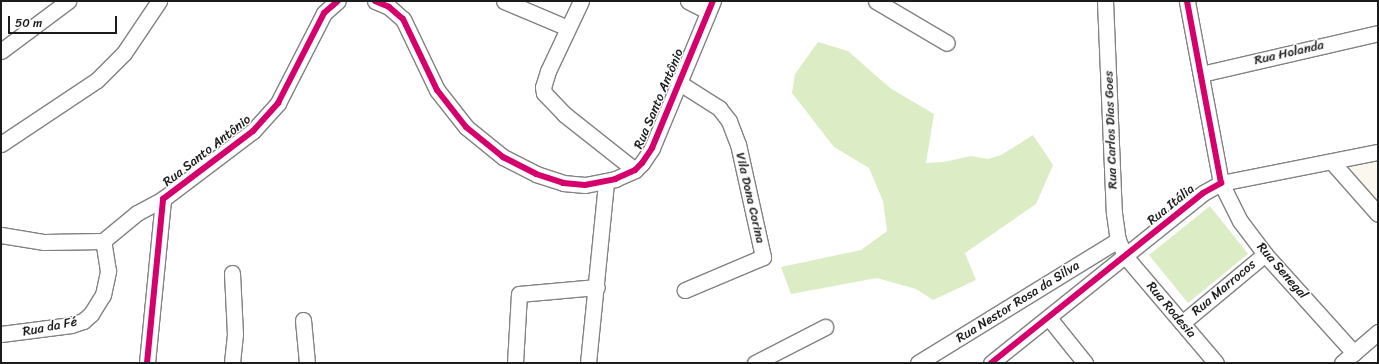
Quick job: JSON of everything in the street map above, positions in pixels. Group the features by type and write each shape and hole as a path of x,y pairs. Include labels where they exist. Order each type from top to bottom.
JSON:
{"street":[{"path":"1,51 68,1"},
{"path":"1,144 98,80 124,53 159,1"},
{"name":"Rua Santo Antônio","path":"147,363 163,199 253,131 273,108 324,13 338,1"},
{"path":"375,1 389,7 403,20 437,90 454,115 503,157 536,174 563,183 586,185 606,182 636,170"},
{"path":"504,1 568,28"},
{"path":"581,1 548,71 543,86 544,93 564,114 636,170"},
{"path":"688,1 710,6"},
{"path":"876,1 947,43"},
{"name":"Rua Carlos Dias Goes","path":"1105,1 1114,213 1118,240 1125,256"},
{"path":"1187,1 1221,183"},
{"name":"Rua Santo Antônio","path":"636,170 652,148 710,6"},
{"name":"Rua Holanda","path":"1201,74 1378,33"},
{"name":"Vila Dona Corina","path":"678,82 719,108 729,121 738,144 763,257 685,290"},
{"name":"Rua Itália","path":"991,363 1203,193 1221,183 1378,152"},
{"path":"1332,162 1378,214"},
{"path":"588,363 597,287 606,182"},
{"name":"Rua Senegal","path":"1221,183 1240,220 1265,254 1354,353"},
{"path":"1,235 44,242 103,241 137,213 163,199"},
{"name":"Rua Nestor Rosa da Silva","path":"918,363 1118,240"},
{"name":"Rua da Fé","path":"1,334 70,325 83,321 91,314 104,295 108,271 103,241"},
{"name":"Rua Marrocos","path":"1182,323 1265,254"},
{"name":"Rua Rodesia","path":"1125,256 1216,363"},
{"path":"232,273 235,334 232,363"},
{"path":"515,363 519,294 597,287"},
{"path":"1049,318 1085,363"},
{"path":"303,320 307,363"},
{"path":"755,363 825,327"},
{"path":"1342,363 1378,332"}],"shaded area":[{"path":"1378,158 1378,204 1344,165"}],"green space":[{"path":"818,42 848,51 890,88 934,114 926,163 944,162 971,156 988,159 1001,155 1033,135 1053,165 1036,204 965,253 976,280 933,300 916,289 877,278 791,294 781,267 861,250 887,231 883,201 869,168 834,147 792,93 795,74"},
{"path":"1210,206 1248,254 1188,303 1149,255"}],"cycle path":[{"path":"147,363 163,199 253,131 278,103 324,13 338,1"},
{"path":"375,1 389,7 403,19 437,90 466,127 503,157 536,174 563,183 585,185 615,179 635,170 642,163 652,148 713,1"},
{"path":"991,363 1203,193 1221,183 1187,1"}]}
